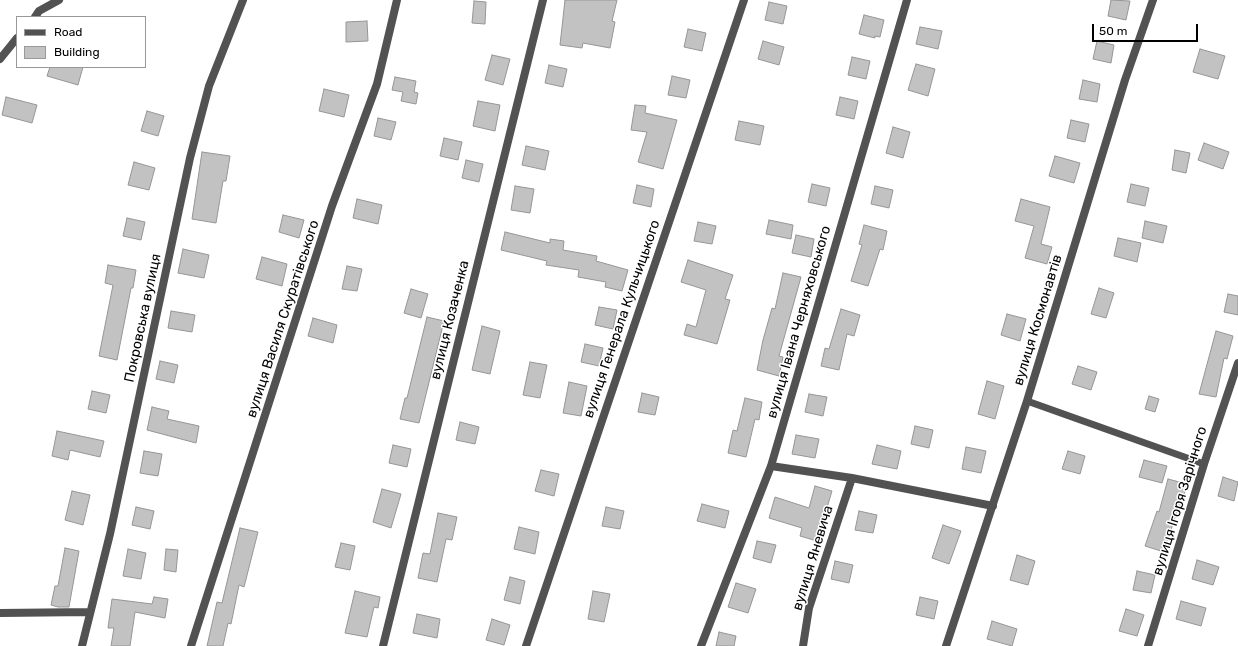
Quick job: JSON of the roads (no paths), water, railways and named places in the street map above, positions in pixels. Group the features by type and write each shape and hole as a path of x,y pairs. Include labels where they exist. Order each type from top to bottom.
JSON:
{"street":[{"path":"35,16 39,11 59,0"},
{"name":"Покровська вулиця","path":"82,646 110,534 190,158 209,86 243,0"},
{"name":"вулиця Василя Скуратівського","path":"191,646 332,206 376,84 397,0"},
{"name":"вулиця Козаченка","path":"383,646 543,0"},
{"name":"вулиця Генерала Кульчицького","path":"526,646 744,0"},
{"name":"вулиця Івана Черняховського","path":"701,646 771,466 907,0"},
{"name":"вулиця Космонавтів","path":"946,646 1027,401 1125,80 1153,0"},
{"path":"0,59 16,39"},
{"name":"вулиця Ігоря Зарічного","path":"1148,646 1204,464 1238,363"},
{"path":"771,466 852,478 993,506"},
{"name":"вулиця Яневича","path":"803,646 809,608 852,478"},
{"path":"0,612 90,612"}],"lane":[{"path":"1027,401 1204,464"}]}
